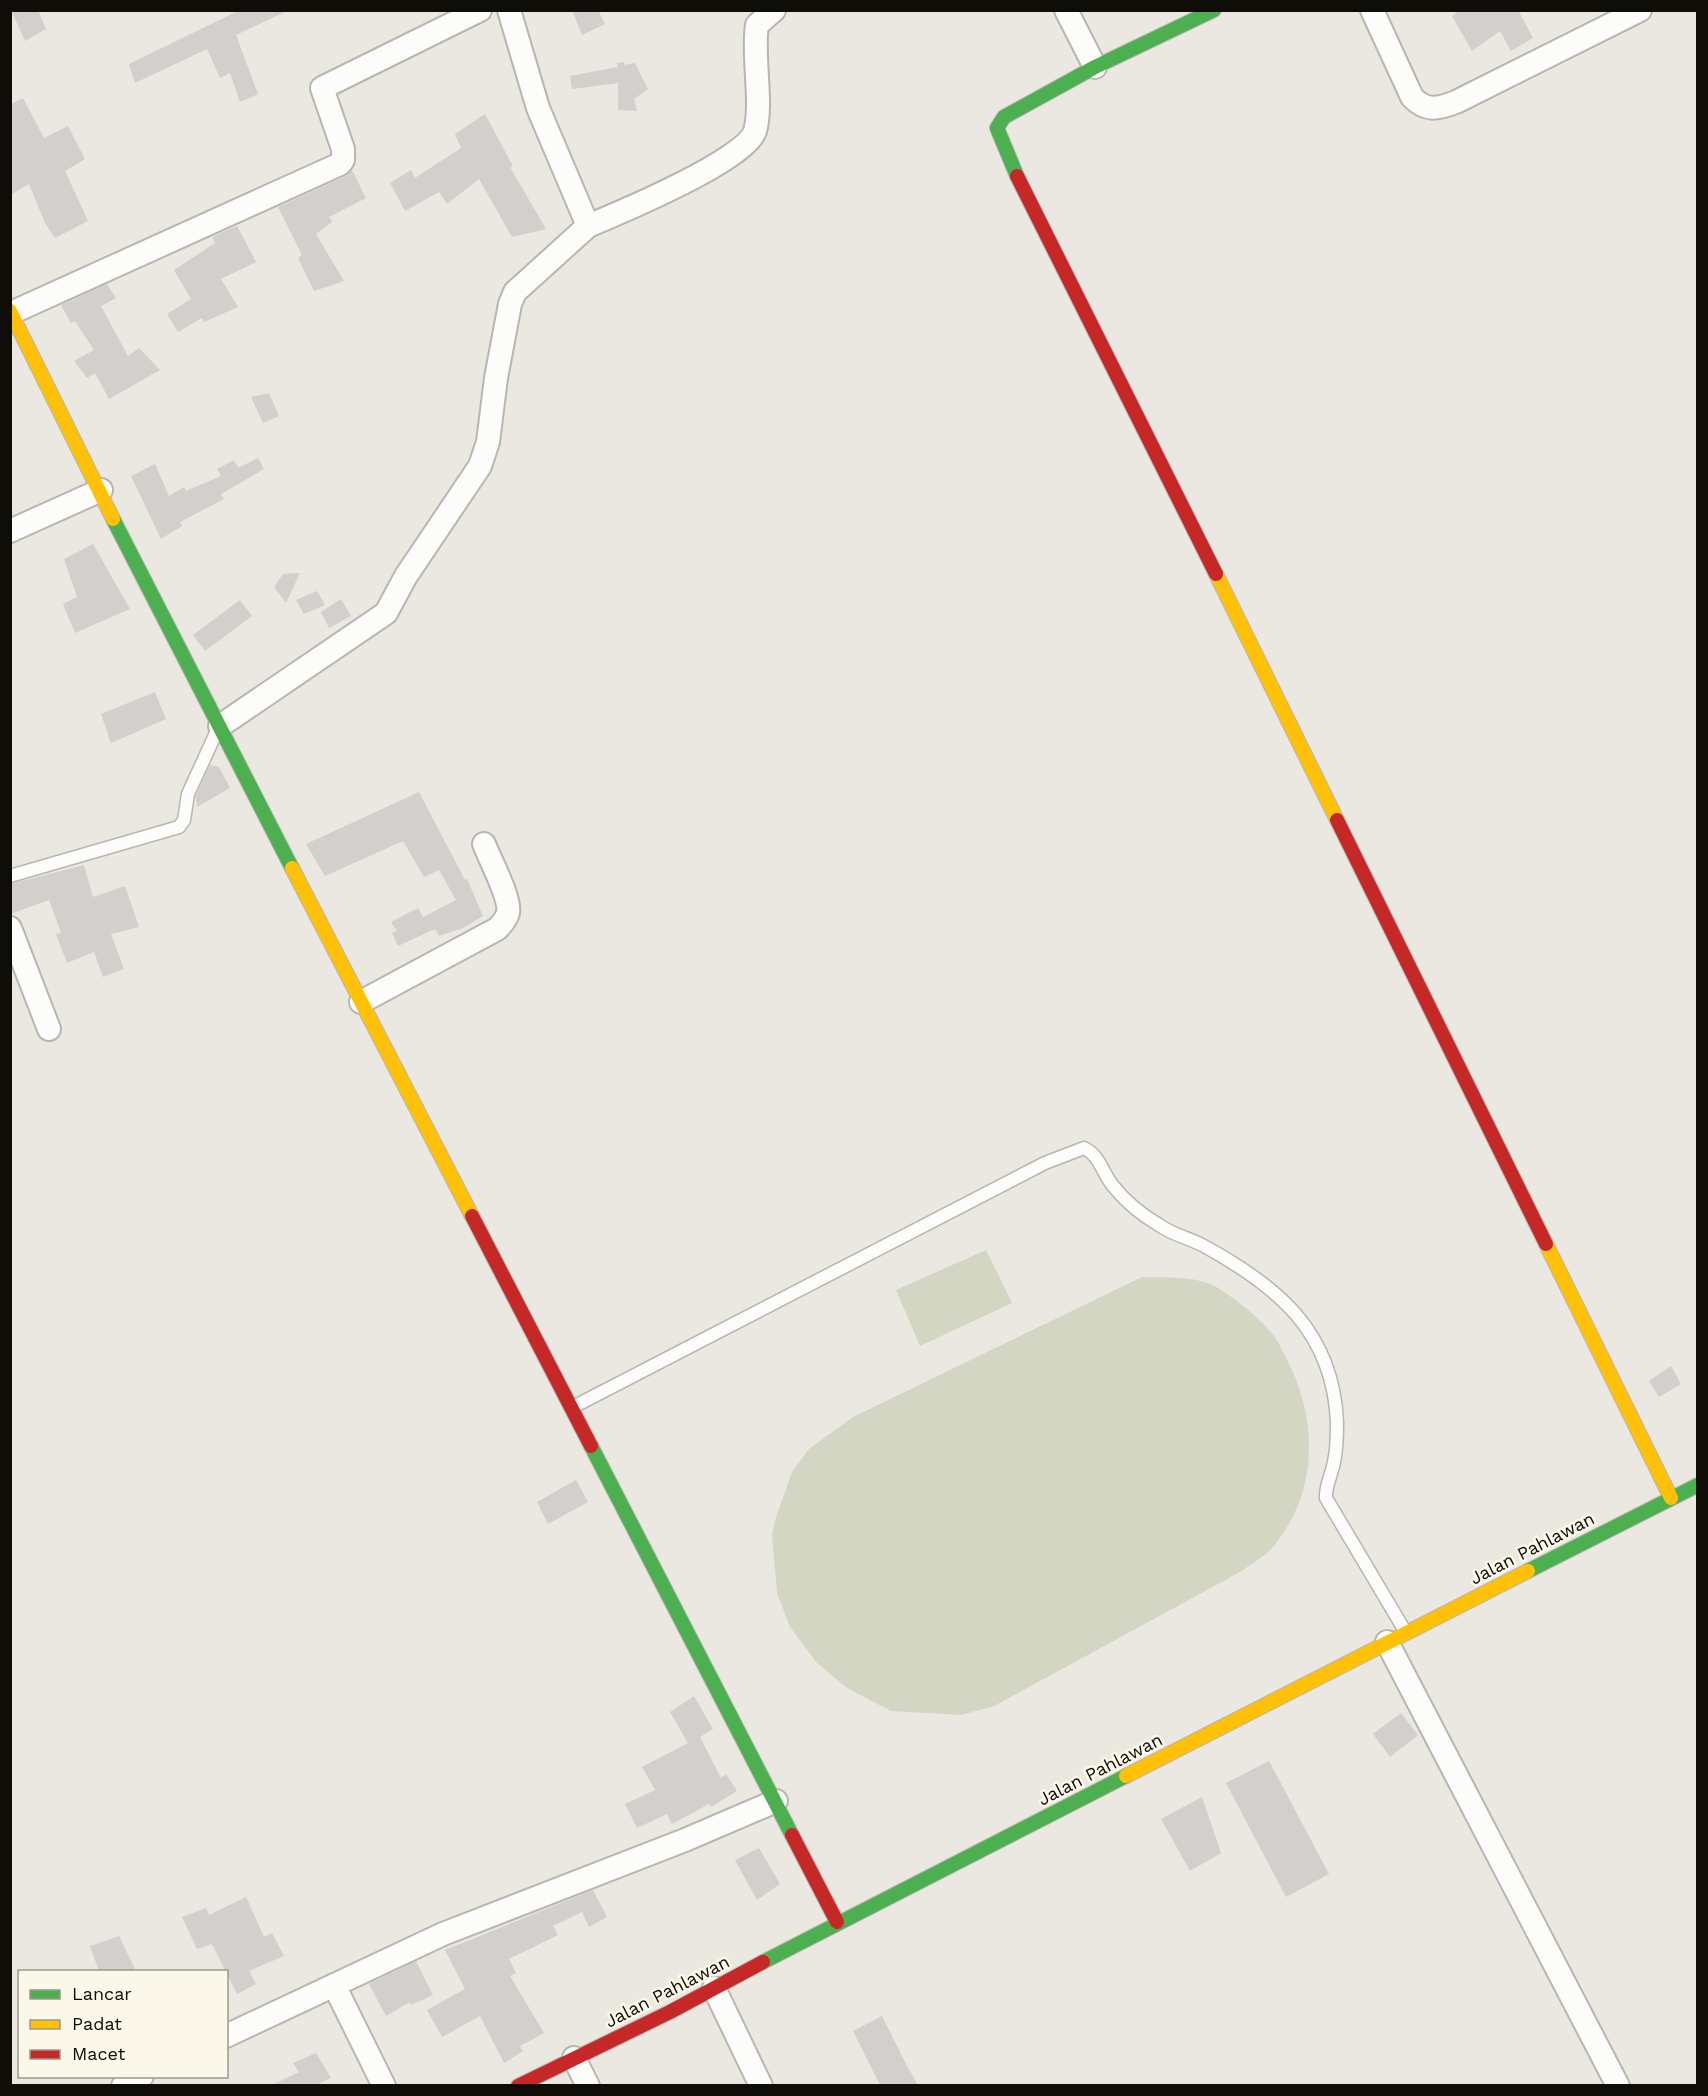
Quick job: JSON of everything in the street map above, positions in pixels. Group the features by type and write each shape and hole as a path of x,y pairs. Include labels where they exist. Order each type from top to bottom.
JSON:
{"street":[{"path":"480,10 322,88 343,149 343,160 340,164 11,312 361,1002 837,1922"},
{"path":"509,10 538,108 588,226"},
{"path":"220,726 386,613 406,576 480,466 488,442 493,397 510,304 515,292 588,226 695,176 750,140 756,124 757,25 774,10"},
{"path":"1066,10 1095,67"},
{"path":"1214,10 1095,67 1004,117 997,128 1005,152 1262,667 1671,1498"},
{"path":"1372,10 1412,97 1420,105 1430,109 1456,102 1640,10"},
{"path":"10,531 101,490"},
{"path":"361,1002 497,929 505,920 508,912 507,902 484,844"},
{"path":"10,928 49,1029"},
{"name":"Jalan Pahlawan","path":"518,2085 714,1988 837,1922 1698,1485"},
{"path":"1396,1637 1618,2085"},
{"path":"228,2035 454,1929 685,1840 776,1801"},
{"path":"334,1985 384,2085"},
{"path":"714,1988 761,2085"},
{"path":"574,2058 588,2085"},
{"path":"123,2085 138,2078"}],"lane":[{"path":"10,876 179,827 184,820 188,794 220,726"},
{"path":"571,1408 1044,1163 1084,1148 1091,1151 1112,1186 1128,1203 1173,1234 1201,1245 1252,1274 1275,1290 1305,1325 1327,1369 1336,1407 1336,1443 1326,1498 1396,1637"}],"green space":[{"path":"986,1250 1012,1303 920,1346 896,1290"},
{"path":"1142,1277 1181,1278 1201,1281 1218,1288 1248,1310 1269,1330 1287,1360 1305,1408 1309,1458 1298,1506 1271,1549 1242,1571 994,1706 961,1715 891,1711 847,1688 817,1663 790,1627 777,1593 772,1534 792,1472 809,1449 853,1417"}],"building":[{"path":"11,10 38,10 46,29 25,41"},
{"path":"240,10 289,10 236,35 258,94 240,102 230,73 220,78 207,49 135,83 129,64"},
{"path":"572,10 598,10 605,24 582,35"},
{"path":"1460,10 1518,10 1533,38 1511,51 1500,31 1472,51 1452,16"},
{"path":"624,62 625,65 635,63 648,89 634,99 637,111 618,110 618,83 572,89 570,76 618,67 617,63"},
{"path":"23,98 44,138 68,126 85,159 65,171 88,221 55,238 45,223 29,184 10,195 10,105"},
{"path":"485,114 513,166 510,167 546,229 512,237 479,179 447,204 439,192 405,211 390,183 411,170 415,178 461,148 455,134"},
{"path":"352,170 366,198 329,217 332,222 316,234 344,281 314,291 298,258 302,255 278,207 346,176"},
{"path":"237,226 256,262 221,279 238,307 204,322 202,318 178,332 167,314 191,299 174,270 215,243 212,237"},
{"path":"107,284 116,298 101,306 128,356 139,348 160,370 109,399 95,373 87,378 74,361 94,350 75,321 71,323 61,305"},
{"path":"269,393 279,416 263,423 251,397"},
{"path":"258,458 264,469 221,494 224,499 180,522 182,526 161,539 131,476 155,464 169,496 184,487 186,491 221,476 217,469 234,460 238,468"},
{"path":"93,544 130,609 75,633 63,604 77,597 64,559"},
{"path":"300,573 286,603 274,587 283,574"},
{"path":"317,591 325,605 304,614 296,600"},
{"path":"341,599 351,616 329,628 321,612"},
{"path":"240,600 252,616 205,651 193,635"},
{"path":"155,692 166,719 111,743 101,714"},
{"path":"210,765 219,767 230,788 197,807 196,796"},
{"path":"419,792 465,880 467,879 483,916 463,928 439,936 435,929 398,946 392,933 397,931 391,922 418,908 423,917 456,900 439,870 424,877 403,841 325,876 306,844"},
{"path":"84,865 93,897 125,886 139,927 111,934 124,969 103,977 94,952 67,963 56,934 61,933 49,900 10,914 10,884"},
{"path":"1671,1366 1681,1384 1659,1397 1649,1381"},
{"path":"576,1480 588,1502 548,1524 537,1502"},
{"path":"694,1696 713,1729 700,1737 721,1778 726,1774 737,1791 711,1807 709,1804 672,1824 667,1814 637,1828 625,1804 655,1790 642,1767 688,1743 670,1712"},
{"path":"1401,1713 1418,1735 1390,1757 1373,1734"},
{"path":"1269,1761 1329,1874 1286,1897 1226,1783"},
{"path":"1202,1797 1221,1853 1190,1871 1161,1819"},
{"path":"759,1848 780,1884 757,1900 735,1860"},
{"path":"593,1890 607,1917 589,1927 582,1912 553,1926 558,1935 509,1959 516,1973 510,1976 544,2033 520,2046 523,2051 504,2063 480,2016 442,2037 427,2010 465,1989 445,1950"},
{"path":"246,1897 264,1937 272,1933 284,1956 249,1971 256,1984 237,1994 228,1976 228,1970 225,1970 212,1944 197,1949 182,1917 206,1908 209,1915"},
{"path":"119,1936 136,1970 99,1970 90,1946"},
{"path":"416,1961 433,1995 411,2005 410,2002 386,2016 369,1984"},
{"path":"882,2016 918,2085 880,2085 853,2031"},
{"path":"316,2053 331,2078 316,2085 272,2085 299,2072 293,2063"}],"traffic: fast":[{"path":"1017,176 997,128 1004,117 1095,67 1214,10"},
{"path":"113,519 292,868"},
{"path":"591,1446 792,1835"},
{"path":"1528,1571 1698,1485"},
{"path":"763,1962 1126,1776"}],"traffic: slow":[{"path":"10,311 113,519"},
{"path":"1216,574 1337,820"},
{"path":"292,868 472,1216"},
{"path":"1546,1244 1671,1498"},
{"path":"1126,1776 1528,1571"}],"traffic: jam":[{"path":"1017,176 1216,574"},
{"path":"1337,820 1546,1244"},
{"path":"472,1216 591,1446"},
{"path":"792,1835 837,1922"},
{"path":"518,2086 670,2012 763,1962"}]}
